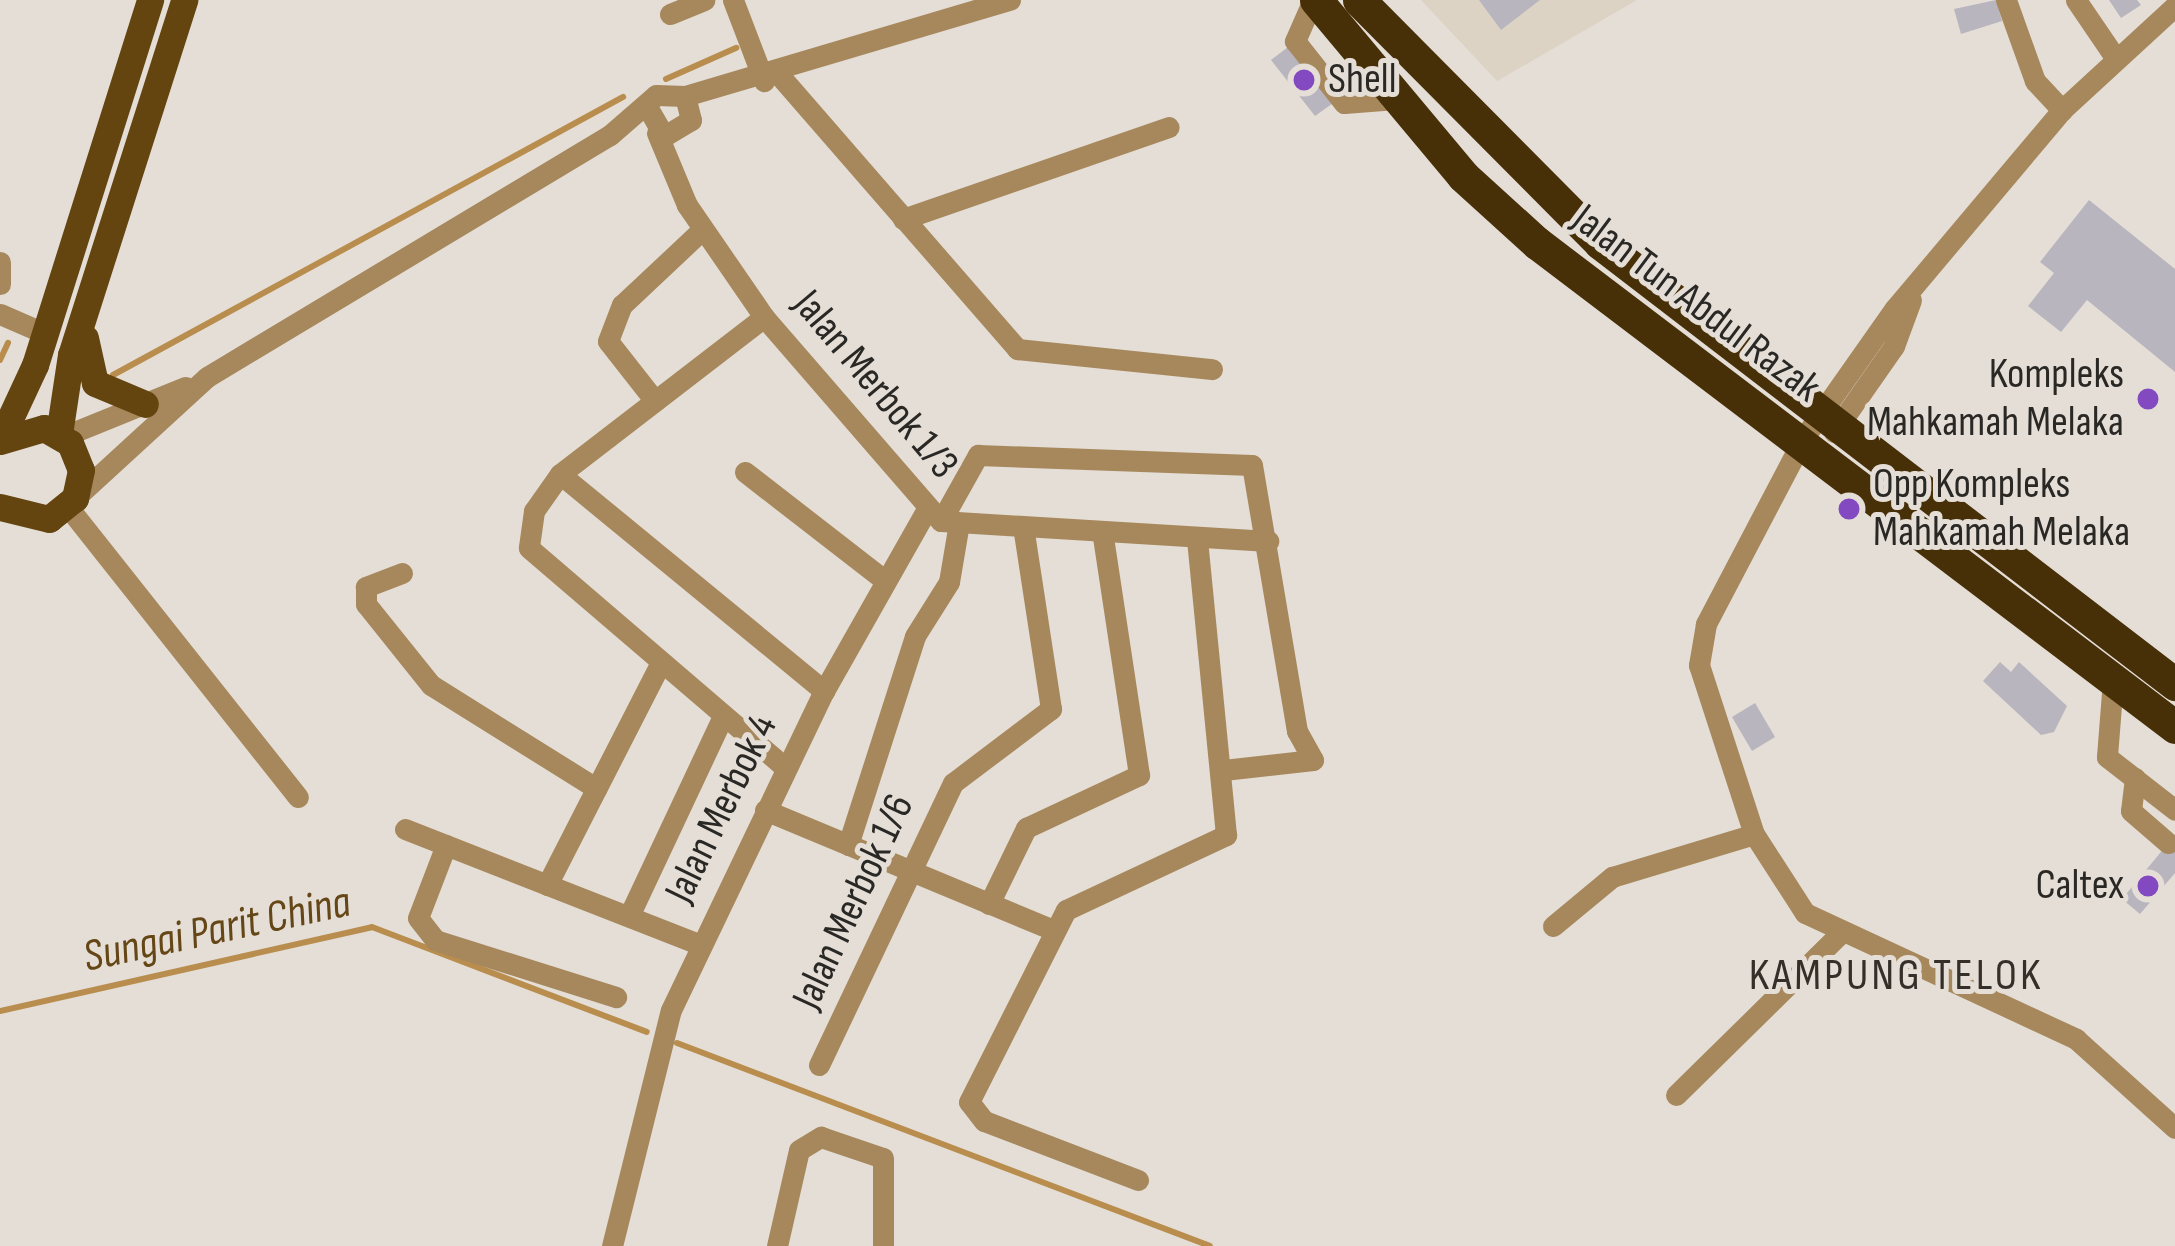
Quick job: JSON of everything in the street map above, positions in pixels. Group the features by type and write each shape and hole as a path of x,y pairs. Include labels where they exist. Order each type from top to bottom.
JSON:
{"highway":[{"name":"Jalan Tun Abdul Razak","path":"1315,0 1396,99 1538,243 2175,684"},
{"name":"Jalan Tun Abdul Razak","path":"1360,2 1538,190 1816,439 2175,727"}],"main road":[{"path":"0,441 46,334 150,0"},
{"path":"60,436 88,304 184,0"},
{"path":"88,304 87,370 107,396 145,404"},
{"path":"0,441 28,427 60,436 81,470 64,508 0,538"},
{"path":"0,507 64,508"}],"street":[{"path":"670,14 704,0"},
{"path":"734,0 772,78 1017,349 1212,369"},
{"path":"60,436 208,377 610,135 653,116 689,112 722,93 1010,0"},
{"path":"2006,0 2035,81 2062,110"},
{"path":"2076,0 2114,56"},
{"path":"2173,12 2114,56 2062,110 1917,282 1706,624 1699,665 1754,833 1791,898 1841,933 2076,1039 2175,1128"},
{"name":"Jalan Merbok 1/3","path":"644,73 653,116 686,205 702,230 764,316 942,520 1024,533 1268,541"},
{"path":"653,116 689,112"},
{"path":"686,205 689,112"},
{"path":"903,219 1168,127"},
{"path":"655,400 608,340 622,305 702,230"},
{"path":"0,262 0,284"},
{"path":"1816,439 1894,346 1917,282"},
{"path":"0,314 46,334"},
{"path":"764,316 560,474 534,511 530,548 659,666 786,768"},
{"path":"208,377 64,508 298,797"},
{"path":"848,845 915,636 949,582 942,520 978,455 1252,465 1297,731 1313,760 1224,770"},
{"path":"745,472 883,579"},
{"path":"560,474 824,691"},
{"name":"Jalan Merbok 4","path":"612,1246 632,1163 699,944 883,579 942,520"},
{"name":"Jalan Merbok 1/6","path":"819,1065 953,783 1051,709 1024,533"},
{"path":"989,904 1026,828 1138,775 1103,536"},
{"path":"1138,1180 971,1110 1055,932 1076,901 1226,835 1224,770 1197,539"},
{"path":"402,573 366,587 367,604 431,685 596,788"},
{"path":"547,885 659,666"},
{"path":"2113,680 2107,757 2175,810"},
{"path":"628,916 722,718"},
{"path":"2134,778 2131,811 2168,843"},
{"path":"765,811 1055,932"},
{"path":"405,830 699,944"},
{"path":"1553,926 1612,877 1754,833"},
{"path":"446,845 418,918 435,940 616,997"},
{"path":"1676,1095 1841,933"},
{"path":"777,1246 799,1150 821,1137 883,1158 884,1246"}],"shaded area":[{"path":"1421,0 1637,0 1497,81"}],"building":[{"path":"1479,0 1540,0 1501,30"},
{"path":"1996,0 2002,21 1961,34 1954,9"},
{"path":"2109,0 2137,0 2141,5 2121,18"},
{"name":"Shell","path":"1292,44 1336,101 1315,116 1271,60"},
{"path":"2089,200 2175,269 2175,372 2087,300 2061,332 2028,306 2054,273 2040,262"},
{"path":"2000,662 2011,672 2019,662 2067,706 2054,732 2041,735 1983,681"},
{"path":"1755,703 1775,737 1752,751 1732,717"},
{"name":"Caltex","path":"2175,835 2175,873 2140,914 2122,899"}],"waterway":[{"path":"666,79 736,48"},
{"path":"113,375 623,97"},
{"path":"0,360 8,343"},
{"name":"Sungai Parit China","path":"0,1011 372,927 647,1032"},
{"name":"Sungai Parit China","path":"677,1043 1210,1246"}],"place":[{"name":"Shell","path":"1304,80"},
{"name":"Kompleks Mahkamah Melaka","path":"2148,399"},
{"name":"Opp Kompleks Mahkamah Melaka","path":"1849,509"},
{"name":"Caltex","path":"2148,886"}],"district":[{"name":"KAMPUNG TELOK","path":"1896,976"}]}
